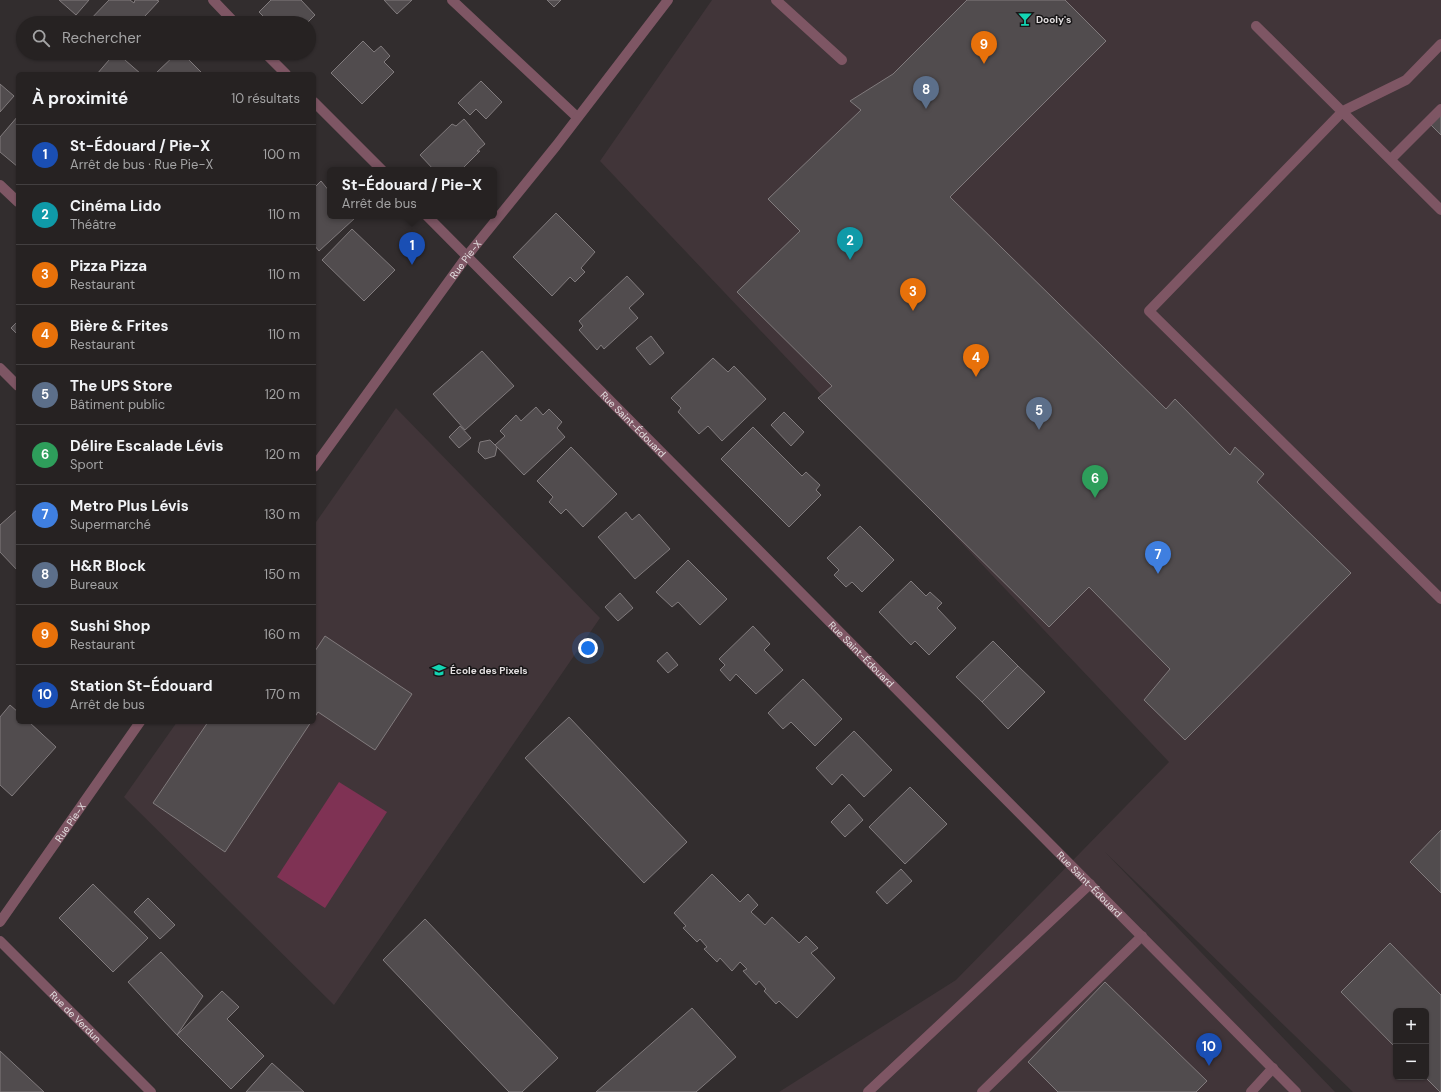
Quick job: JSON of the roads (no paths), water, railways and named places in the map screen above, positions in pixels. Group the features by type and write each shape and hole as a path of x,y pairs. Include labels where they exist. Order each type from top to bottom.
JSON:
{"street":[{"path":"212,0 228,16"},
{"path":"452,0 577,117"},
{"name":"Rue Pie-X","path":"497,218 668,0"},
{"path":"776,0 842,60"},
{"path":"1256,26 1441,210"},
{"path":"1441,44 1406,80 1343,111 1150,311 1441,599"},
{"path":"272,60 284,72"},
{"path":"316,104 379,167"},
{"path":"1391,159 1441,109"},
{"path":"0,185 16,200"},
{"name":"Rue Saint-Édouard","path":"430,219 1296,1092"},
{"name":"Rue Pie-X","path":"316,464 467,256 496,219"},
{"path":"0,368 16,384"},
{"name":"Rue Pie-X","path":"0,922 139,724"},
{"path":"868,1092 1090,884"},
{"path":"982,1092 1142,936"},
{"name":"Rue de Verdun","path":"0,941 151,1092"},
{"path":"1251,1092 1273,1068"}],"place":[{"name":"Dooly's","path":"1025,19"},
{"name":"Sushi Shop","path":"984,64"},
{"name":"H&R Block","path":"926,109"},
{"name":"Cinéma Lido","path":"850,260"},
{"name":"St-Édouard / Pie-X","path":"412,265"},
{"name":"Pizza Pizza","path":"913,311"},
{"name":"Bière & Frites","path":"976,377"},
{"name":"The UPS Store","path":"1039,430"},
{"name":"Délire Escalade Lévis","path":"1095,498"},
{"name":"Metro Plus Lévis","path":"1158,574"},
{"name":"École des Pixels","path":"439,670"},
{"name":"Station St-Édouard","path":"1209,1066"}]}
